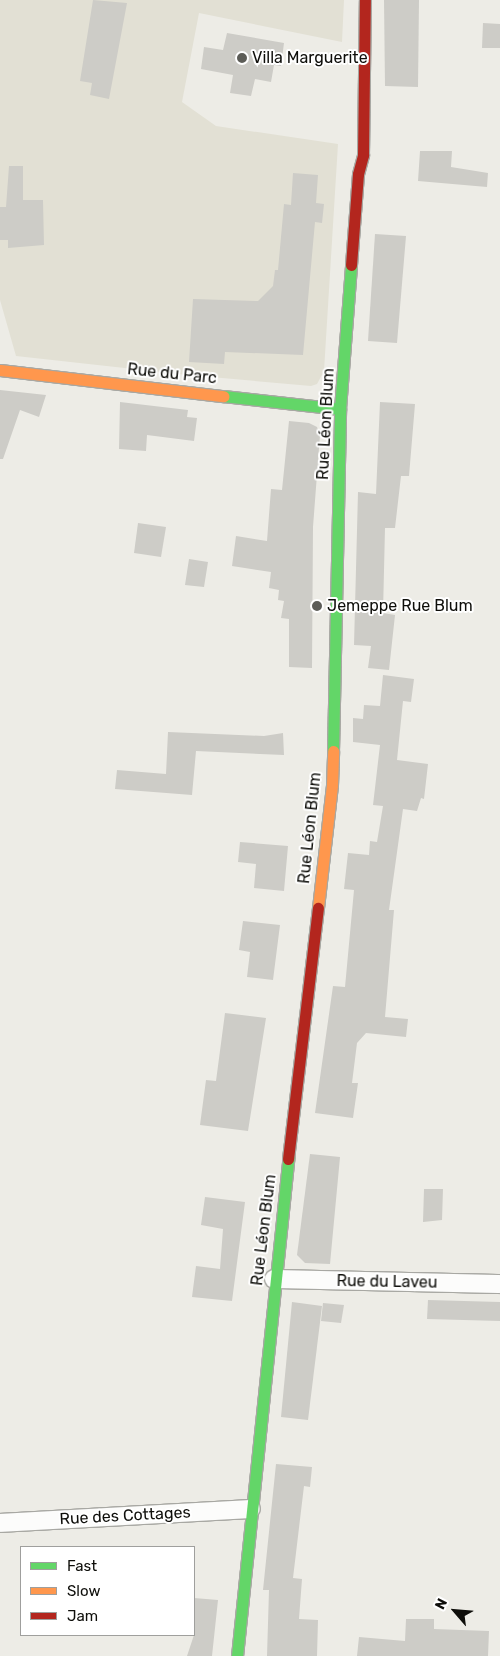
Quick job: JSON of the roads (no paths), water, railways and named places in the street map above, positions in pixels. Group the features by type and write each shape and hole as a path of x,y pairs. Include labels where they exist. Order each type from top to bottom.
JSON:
{"street":[{"name":"Rue Léon Blum","path":"237,1656 274,1279 332,785 340,409 344,385 358,174 363,155 364,0"},
{"name":"Rue du Parc","path":"0,370 340,409"},
{"name":"Rue du Laveu","path":"274,1279 500,1284"},
{"name":"Rue des Cottages","path":"0,1523 251,1509"}],"place":[{"name":"Villa Marguerite","path":"242,58"},
{"name":"Jemeppe Rue Blum","path":"317,606"}]}
